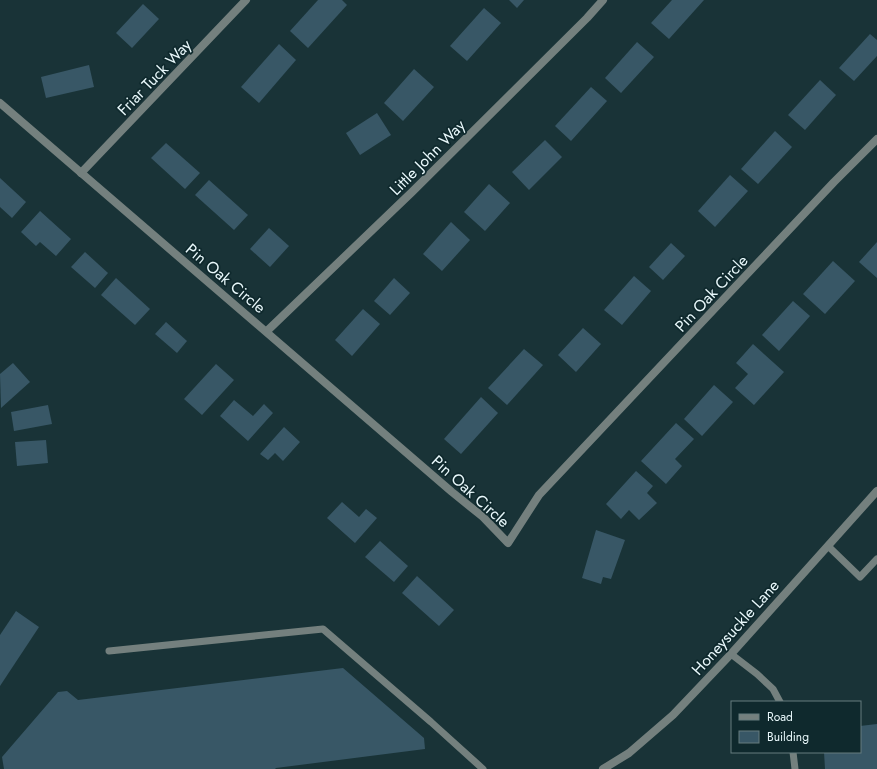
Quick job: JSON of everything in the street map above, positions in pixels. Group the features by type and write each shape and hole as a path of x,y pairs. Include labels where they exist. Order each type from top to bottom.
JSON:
{"street":[{"name":"Friar Tuck Way","path":"81,173 246,0"},
{"name":"Little John Way","path":"267,332 417,187 587,18 603,0"},
{"name":"Pin Oak Circle","path":"0,103 452,492 483,516 508,543 539,495 834,182 877,139"},
{"name":"Honeysuckle Lane","path":"603,769 629,753 673,715 731,654 877,491"}],"lane":[{"path":"828,546 860,576 877,559"},
{"path":"109,651 323,629 483,769"},
{"path":"731,654 757,674 773,689 779,701"},
{"path":"793,753 795,769"}],"building":[{"path":"318,0 342,0 347,5 308,48 290,31"},
{"path":"509,0 524,0 517,8"},
{"path":"672,0 704,0 669,39 651,23"},
{"path":"143,4 159,19 132,48 116,33"},
{"path":"484,8 501,23 467,61 450,46"},
{"path":"870,34 877,40 877,56 854,81 839,68"},
{"path":"637,42 654,57 621,93 605,78"},
{"path":"279,44 296,60 259,103 241,87"},
{"path":"89,65 94,87 46,98 41,77"},
{"path":"414,69 434,87 403,121 384,103"},
{"path":"820,80 836,95 805,130 788,115"},
{"path":"591,87 607,101 571,141 555,126"},
{"path":"377,113 391,135 360,155 346,133"},
{"path":"775,131 792,147 758,184 741,169"},
{"path":"545,140 562,157 529,190 512,172"},
{"path":"166,143 200,173 185,189 151,158"},
{"path":"730,175 748,191 715,227 698,211"},
{"path":"0,178 26,202 12,218 0,207"},
{"path":"209,180 248,215 234,230 195,195"},
{"path":"489,184 510,203 485,231 464,212"},
{"path":"40,211 71,239 56,256 40,242 36,246 21,232"},
{"path":"451,222 470,240 442,271 423,254"},
{"path":"269,228 289,246 270,267 250,249"},
{"path":"877,242 877,278 859,262"},
{"path":"671,243 685,256 663,280 649,267"},
{"path":"85,252 108,273 95,288 71,267"},
{"path":"833,261 855,281 825,314 803,294"},
{"path":"634,276 651,291 622,325 604,310"},
{"path":"116,278 150,309 135,325 101,295"},
{"path":"394,278 410,293 390,315 374,301"},
{"path":"793,301 810,316 779,351 762,335"},
{"path":"363,309 380,324 352,356 335,340"},
{"path":"166,322 187,341 177,353 155,334"},
{"path":"583,328 601,344 576,372 558,355"},
{"path":"753,344 784,372 754,405 735,388 748,374 736,363"},
{"path":"524,349 543,365 507,405 488,388"},
{"path":"13,363 30,382 1,408 0,374"},
{"path":"216,364 234,380 202,415 184,399"},
{"path":"714,385 733,402 702,436 684,419"},
{"path":"481,397 498,413 461,454 444,439"},
{"path":"234,400 253,416 264,404 273,413 248,441 220,416"},
{"path":"48,405 52,424 14,431 11,412"},
{"path":"676,423 694,439 675,459 682,466 666,484 641,461"},
{"path":"284,427 300,442 283,461 275,453 268,460 260,454"},
{"path":"46,440 48,463 17,466 15,442"},
{"path":"636,471 653,486 647,493 657,503 639,520 629,510 621,519 606,504"},
{"path":"342,502 359,517 366,509 377,518 355,543 327,518"},
{"path":"596,530 625,540 611,579 603,577 601,584 582,578"},
{"path":"380,541 408,566 394,582 365,557"},
{"path":"417,576 454,610 439,626 402,593"},
{"path":"16,611 39,627 0,686 0,635"},
{"path":"343,668 424,738 425,749 275,769 4,769 2,757 58,692 67,691 78,700"},
{"path":"877,724 877,769 825,769 824,753 861,753 861,726"}]}
